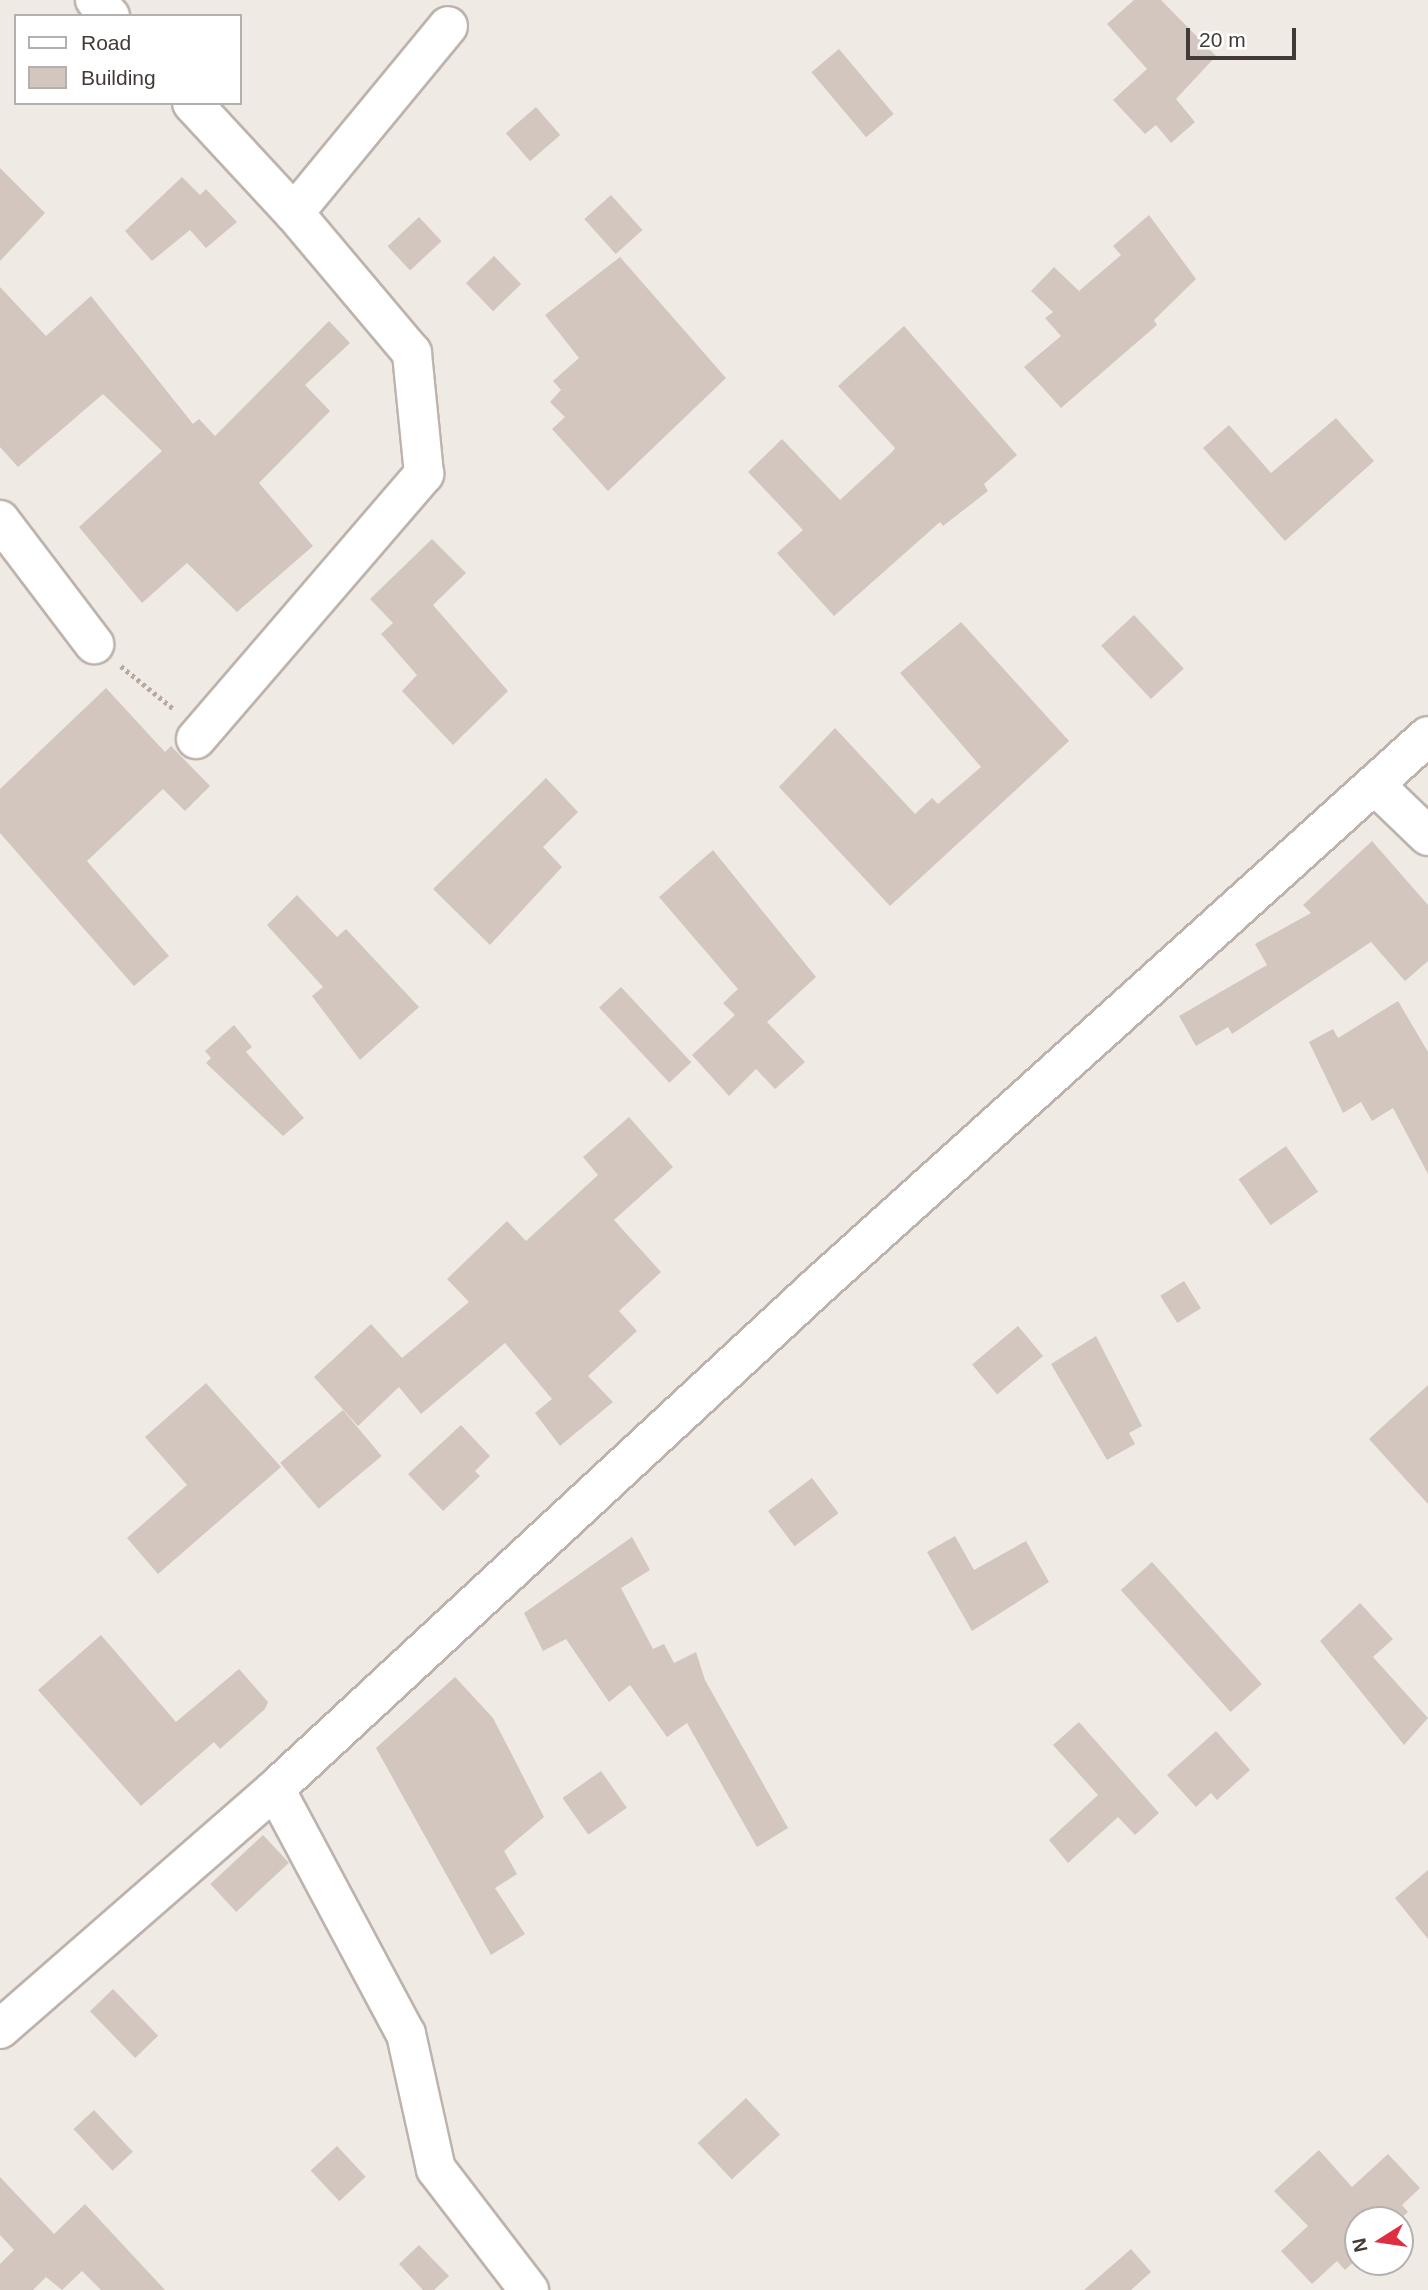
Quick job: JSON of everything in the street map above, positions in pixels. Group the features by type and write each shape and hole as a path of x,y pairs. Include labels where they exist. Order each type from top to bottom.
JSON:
{"street":[{"path":"96,0 108,14"},
{"path":"294,213 448,26"},
{"path":"194,105 294,213 412,353 424,474 199,735"},
{"path":"0,520 94,644"},
{"path":"0,2029 275,1789 818,1286 1376,786 1428,736"},
{"path":"1376,786 1428,836"},
{"path":"275,1789 406,2034 436,2169 528,2290"}],"path":[{"path":"94,644 199,735"}],"building":[{"path":"1134,0 1161,0 1216,56 1176,99 1195,122 1171,143 1156,125 1145,134 1113,100 1147,69 1107,24"},
{"path":"839,49 894,114 866,137 811,72"},
{"path":"536,107 560,135 530,161 506,133"},
{"path":"0,168 45,213 0,261"},
{"path":"182,177 200,195 206,189 237,222 206,248 190,230 152,261 125,231"},
{"path":"611,195 642,230 616,254 584,219"},
{"path":"1149,215 1196,279 1154,320 1157,325 1061,408 1024,367 1061,336 1045,318 1053,312 1031,291 1054,267 1079,291 1121,255 1113,246"},
{"path":"419,217 442,241 410,270 388,246"},
{"path":"494,256 521,284 493,311 466,283"},
{"path":"620,257 726,378 608,491 552,429 565,417 550,402 561,390 553,381 579,358 545,315"},
{"path":"0,287 46,336 91,296 193,424 199,419 215,436 329,321 350,343 305,385 330,411 259,483 313,546 237,612 187,563 142,603 79,527 162,451 103,394 18,467 0,447"},
{"path":"904,326 1017,455 984,484 988,491 943,526 940,522 834,616 777,553 803,530 748,472 782,439 840,500 892,452 895,448 838,386"},
{"path":"1336,418 1374,461 1285,541 1203,448 1229,425 1271,473"},
{"path":"432,539 466,573 433,605 508,691 453,745 402,691 417,675 381,634 393,623 370,599"},
{"path":"1134,615 1184,668 1151,699 1101,646"},
{"path":"961,622 1069,741 890,906 779,787 835,728 915,814 932,798 938,804 981,767 900,673"},
{"path":"106,688 165,752 171,746 210,786 185,811 163,789 87,861 169,956 134,986 0,833 0,789"},
{"path":"546,778 578,812 543,847 562,867 490,945 433,889"},
{"path":"1372,841 1428,905 1428,961 1405,981 1371,942 1232,1034 1228,1027 1196,1046 1179,1016 1267,965 1255,944 1311,913 1303,905"},
{"path":"713,850 816,977 767,1022 805,1062 775,1089 756,1069 729,1096 692,1055 735,1015 723,1003 738,989 659,897"},
{"path":"297,895 337,937 346,929 419,1007 360,1060 312,996 323,987 267,925"},
{"path":"621,987 691,1062 669,1083 599,1007"},
{"path":"1398,1001 1428,1052 1428,1174 1393,1108 1372,1121 1361,1102 1343,1113 1309,1042 1333,1029 1338,1038"},
{"path":"234,1025 252,1047 246,1052 304,1118 283,1136 206,1063 211,1058 205,1051"},
{"path":"629,1117 673,1167 614,1220 661,1272 619,1311 637,1331 588,1376 613,1402 560,1446 535,1413 552,1399 505,1343 421,1414 399,1387 358,1426 314,1377 371,1324 402,1358 469,1302 447,1279 507,1221 526,1241 598,1175 583,1157"},
{"path":"1286,1146 1318,1192 1271,1225 1238,1179"},
{"path":"1184,1281 1201,1308 1177,1323 1160,1296"},
{"path":"1018,1326 1043,1356 997,1394 972,1365"},
{"path":"1096,1336 1142,1426 1129,1433 1135,1444 1107,1460 1051,1364"},
{"path":"206,1383 281,1467 158,1574 127,1538 187,1485 145,1437"},
{"path":"1428,1385 1428,1504 1369,1439"},
{"path":"343,1410 382,1456 319,1509 280,1463"},
{"path":"461,1425 490,1456 475,1471 480,1476 443,1511 408,1474"},
{"path":"812,1478 838,1513 795,1546 768,1511"},
{"path":"955,1536 974,1570 1026,1541 1049,1582 972,1631 927,1552"},
{"path":"632,1537 650,1570 621,1588 653,1649 664,1644 674,1663 696,1652 705,1680 788,1828 757,1847 687,1723 667,1737 630,1685 609,1702 566,1639 543,1651 524,1613"},
{"path":"1152,1562 1262,1684 1231,1712 1121,1590"},
{"path":"1360,1603 1393,1639 1373,1657 1428,1718 1404,1745 1320,1641"},
{"path":"101,1635 176,1722 239,1669 268,1702 265,1709 220,1749 214,1742 141,1806 38,1690"},
{"path":"455,1677 493,1718 544,1817 504,1851 517,1874 495,1888 525,1934 491,1955 376,1748"},
{"path":"1079,1722 1159,1813 1135,1835 1118,1817 1068,1863 1049,1840 1098,1795 1053,1745"},
{"path":"1216,1731 1250,1770 1217,1800 1211,1793 1196,1807 1167,1775"},
{"path":"601,1771 627,1808 588,1835 562,1798"},
{"path":"263,1835 289,1863 236,1912 210,1884"},
{"path":"1428,1870 1428,1939 1395,1898"},
{"path":"113,1989 158,2036 135,2058 90,2011"},
{"path":"746,2098 780,2135 732,2180 698,2143"},
{"path":"94,2110 133,2152 112,2171 74,2129"},
{"path":"337,2146 366,2177 339,2201 311,2171"},
{"path":"1319,2150 1352,2187 1388,2154 1420,2188 1403,2206 1344,2206 1344,2269 1337,2261 1312,2284 1281,2251 1308,2226 1274,2191"},
{"path":"0,2177 54,2234 85,2204 165,2290 101,2290 82,2271 62,2290 46,2277 33,2290 0,2290 0,2264 14,2250 0,2235"},
{"path":"419,2245 449,2276 434,2290 423,2290 399,2264"},
{"path":"1131,2249 1151,2272 1131,2290 1084,2290"}]}
